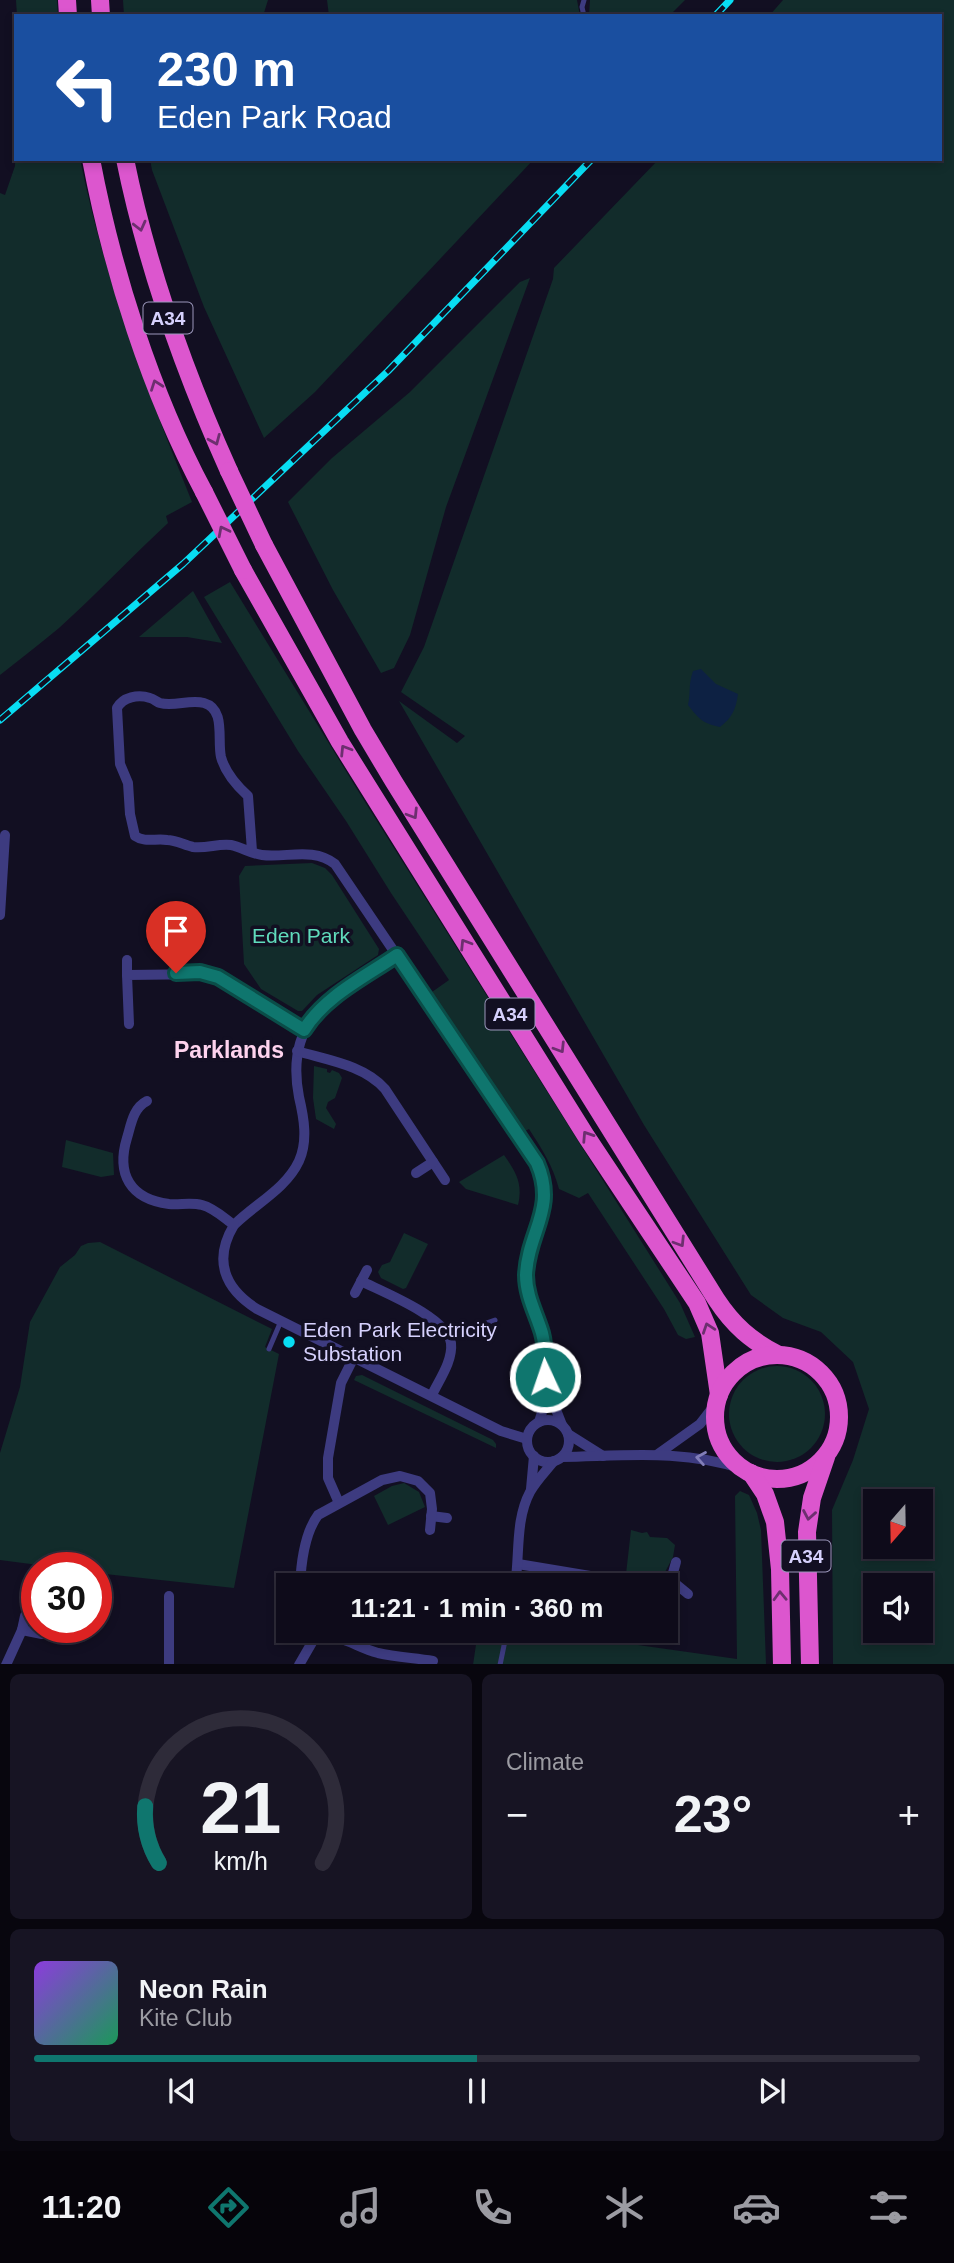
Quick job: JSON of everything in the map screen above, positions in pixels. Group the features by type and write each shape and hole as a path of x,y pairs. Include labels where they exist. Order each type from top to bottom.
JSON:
{"highway":[{"name":"A34","path":"91,161 116,262 140,340 187,461 243,570 340,742 586,1136 697,1303 710,1333 718,1398 715,1419 719,1440 731,1458 747,1471 765,1494 775,1522 780,1569 782,1664"},
{"name":"A34","path":"125,161 141,227 172,333 229,471 264,545 394,782 727,1317 745,1335 779,1355 802,1360 813,1367 831,1387 838,1413 838,1428 812,1498 807,1532 810,1664"},
{"path":"718,1398 730,1376 739,1368 757,1358 779,1355"},
{"path":"747,1471 769,1478 797,1475 819,1462 829,1450"}],"street":[{"path":"252,851 248,796 236,786 221,758 220,726 213,709 203,702 162,703 149,697 127,698 121,702 117,708 120,764 128,783 135,836 143,841 167,839 195,847 232,845 262,855 312,854 330,860 339,868 537,1163 544,1181 544,1200 529,1253 526,1280 529,1299 544,1343 546,1392 539,1422"},
{"path":"0,915 5,835"},
{"path":"397,955 328,1002 314,1015 304,1030 297,1051 296,1074 304,1128 302,1153 289,1178 234,1225 228,1235 223,1264 227,1280 247,1302 281,1321 501,1430 527,1438"},
{"path":"127,960 129,1024"},
{"path":"127,975 209,974 226,981 304,1030"},
{"path":"297,1051 374,1077 385,1089 445,1180"},
{"path":"147,1101 137,1109 124,1149 122,1163 126,1179 149,1198 169,1204 191,1203 208,1207 234,1225"},
{"path":"416,1173 433,1162"},
{"path":"355,1293 367,1270"},
{"path":"361,1281 426,1315 449,1336 451,1343 448,1359 432,1395"},
{"path":"339,1503 328,1478 328,1458 341,1383 354,1357"},
{"path":"531,1489 568,1447 565,1429 554,1402 546,1392"},
{"path":"658,1454 700,1424 718,1398"},
{"path":"603,1456 551,1420 539,1422 532,1427 527,1438 534,1456 543,1461 658,1454 700,1458 747,1471"},
{"path":"517,1573 520,1524 531,1489 534,1456"},
{"path":"302,1573 312,1525 318,1516 382,1480 400,1476 418,1481 430,1493 430,1530"},
{"path":"431,1517 447,1518"},
{"path":"673,1573 676,1562"},
{"path":"518,1564 572,1573"},
{"path":"678,1586 688,1594"},
{"path":"169,1664 170,1595"},
{"path":"6,1664 21,1632"},
{"path":"299,1664 308,1643"},
{"path":"352,1643 379,1653 414,1661 433,1661"}],"lane":[{"path":"449,1336 495,1320"},
{"path":"270,1349 281,1321"},
{"path":"500,1664 504,1643"}],"green space":[{"path":"16,0 57,0 58,14 17,14"},
{"path":"123,0 268,0 264,14 124,14"},
{"path":"327,0 577,0 580,14 329,14"},
{"path":"590,0 685,0 671,14 589,14"},
{"path":"783,0 954,0 954,1664 833,1664 832,1510 853,1460 869,1409 853,1362 821,1332 783,1318 751,1295 644,1125 399,701 457,743 465,736 401,692 424,647 553,279 554,268 657,161 942,161 942,14 771,14"},
{"path":"15,161 80,161 114,290 143,376 192,502 166,516 168,523 87,602 0,675 0,193 5,195"},
{"path":"150,161 532,161 315,392 264,438 204,307"},
{"path":"530,278 446,507 410,635 394,668 381,673 333,590 288,502 332,458 410,392 520,282"},
{"path":"230,582 680,1303 695,1337 686,1339 678,1335 588,1193 579,1198 559,1189 534,1136 529,1129 525,1131 432,992 449,980 298,751 204,597"},
{"path":"193,591 222,643 187,637 139,637"},
{"name":"Eden Park","path":"312,863 325,868 332,875 379,949 378,955 317,995 302,1011 298,1011 261,989 244,964 239,876 245,866"},
{"path":"314,1066 327,1069 330,1073 332,1070 339,1073 342,1078 335,1098 328,1102 326,1108 336,1124 334,1129 316,1119 313,1098"},
{"path":"66,1140 113,1153 114,1175 101,1177 62,1167"},
{"path":"504,1155 517,1178 520,1191 518,1205 466,1189 459,1182"},
{"path":"404,1233 428,1244 406,1288 403,1289 381,1278 378,1272 382,1265 390,1262"},
{"path":"100,1242 272,1329 265,1347 279,1354 234,1588 112,1575 112,1552 21,1552 21,1563 0,1560 0,1453 20,1387 30,1322 60,1267 75,1255 81,1246"},
{"path":"777,1366 795,1370 811,1380 821,1396 825,1414 821,1432 811,1448 795,1458 777,1462 759,1458 743,1448 733,1432 729,1414 733,1396 743,1380 759,1370"},
{"path":"362,1375 493,1440 496,1448 354,1380 356,1376"},
{"path":"404,1483 419,1492 425,1507 388,1525 374,1496"},
{"path":"740,1491 749,1495 761,1530 766,1664 473,1664 476,1643 624,1643 737,1659 735,1496"},
{"path":"631,1530 647,1532 650,1537 667,1538 675,1545 673,1557 665,1572 626,1573"}],"water":[{"path":"701,669 716,684 738,694 733,713 720,727 701,720 688,705 693,671"}],"railway":[{"path":"717,14 730,0"},
{"path":"0,720 183,564 388,371 590,161"}],"place":[{"name":"Eden Park Electricity Substation","path":"289,1342"}],"district":[{"name":"Parklands","path":"229,1050"}],"route":[{"path":"176,973 200,972 218,977 304,1030 314,1015 328,1002 397,955 541,1172 544,1200 529,1253 526,1287 544,1343 545,1377"}]}
